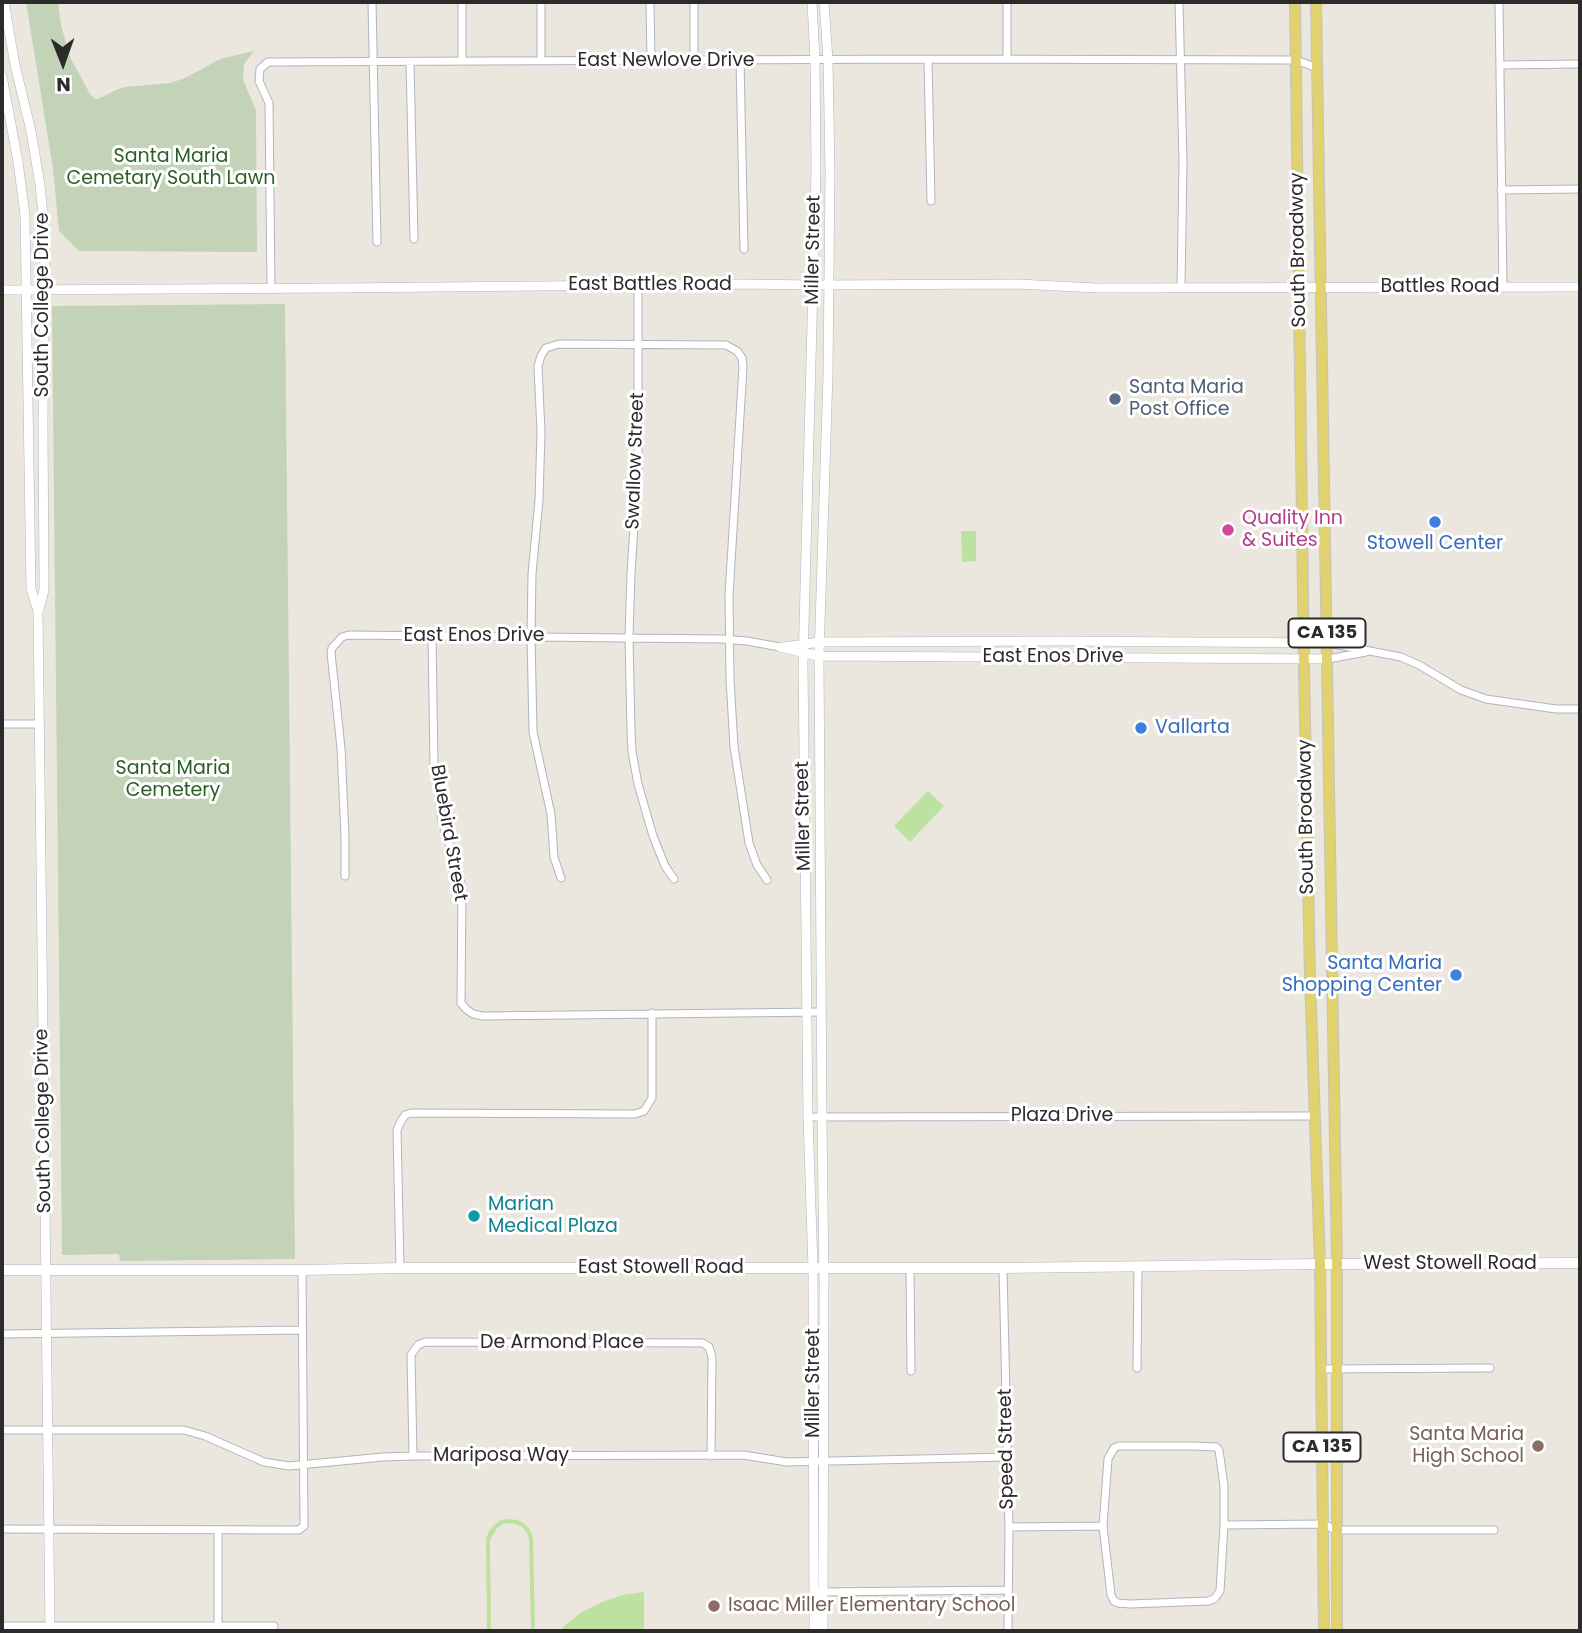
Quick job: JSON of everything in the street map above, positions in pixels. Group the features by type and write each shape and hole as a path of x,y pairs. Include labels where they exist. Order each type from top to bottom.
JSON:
{"main road":[{"name":"South Broadway","path":"1295,2 1304,659 1310,978 1320,1264 1324,1631"},
{"name":"South Broadway","path":"1316,2 1337,1264 1337,1631"},
{"name":"West Stowell Road","path":"1320,1264 1580,1263"},
{"name":"East Stowell Road","path":"2,1270 1003,1268 1320,1264"}],"street":[{"name":"South College Drive","path":"4,2 15,65 31,131 45,234 44,590 38,611"},
{"path":"372,2 377,242"},
{"path":"462,2 463,61"},
{"path":"541,2 541,61"},
{"path":"650,2 651,60"},
{"path":"694,2 694,60"},
{"name":"Miller Street","path":"812,2 816,171 803,649 806,1012 818,1461 818,1592 814,1631"},
{"name":"Miller Street","path":"818,1461 824,1267 819,656 829,285 828,60 824,2"},
{"path":"1007,2 1007,59"},
{"path":"1179,2 1181,287"},
{"path":"1499,2 1503,286"},
{"name":"East Newlove Drive","path":"1296,60 1317,51"},
{"path":"929,59 931,201"},
{"path":"740,60 744,249"},
{"name":"East Newlove Drive","path":"271,289 269,103 259,81 260,69 268,62 1296,60 1317,68"},
{"path":"410,62 414,239"},
{"path":"1500,65 1580,64"},
{"name":"South College Drive","path":"2,76 25,215 31,589 38,611 50,1629"},
{"path":"1502,190 1580,189"},
{"name":"East Battles Road","path":"2,290 743,284 1018,284 1096,288 1299,286"},
{"name":"Swallow Street","path":"638,285 638,467 629,637 632,752 638,784 660,856 674,879"},
{"name":"Battles Road","path":"1299,286 1580,287"},
{"path":"561,878 554,856 551,814 533,732 532,574 539,500 541,432 538,366 543,351 559,344 638,344 726,345 737,351 742,358 730,560 730,680 734,747 745,824 757,865 767,880"},
{"name":"East Enos Drive","path":"345,877 341,748 331,653 337,641 349,635 729,639 803,649 819,656 1328,659"},
{"name":"Bluebird Street","path":"432,636 437,797 462,887 461,1003 473,1014 482,1016 652,1013"},
{"name":"East Enos Drive","path":"803,649 820,642 1328,643"},
{"path":"1328,643 1401,657 1461,690 1486,699 1556,709 1580,709"},
{"path":"1328,659 1370,651"},
{"path":"2,724 40,724"},
{"path":"400,1268 397,1130 405,1115 635,1114 644,1111 652,1098 652,1013 822,1012"},
{"name":"Plaza Drive","path":"808,1117 1315,1116"},
{"path":"1137,1368 1138,1266"},
{"path":"910,1268 911,1371"},
{"name":"Speed Street","path":"1003,1268 1009,1527 1008,1631"},
{"path":"2,1529 299,1530 304,1526 302,1270"},
{"path":"2,1334 302,1330"},
{"name":"De Armond Place","path":"413,1456 411,1355 418,1345 425,1342 703,1343 709,1347 712,1357 711,1456"},
{"path":"1322,1369 1490,1368"},
{"name":"Mariposa Way","path":"2,1430 184,1430 205,1436 264,1462 289,1466 413,1456 743,1455 788,1462 1008,1457"},
{"path":"1119,1446 1216,1447 1221,1455 1224,1525 1220,1591 1215,1598 1209,1601 1130,1604 1114,1601 1103,1526 1110,1453 1119,1446"},
{"path":"1224,1525 1323,1524 1336,1530 1494,1530"},
{"path":"1009,1527 1103,1526"},
{"path":"218,1530 218,1629"},
{"path":"818,1592 1008,1590"},
{"name":"Miller Street","path":"818,1592 822,1631"},
{"path":"2,1626 50,1629 218,1629 274,1626"}],"green space":[{"name":"Santa Maria Cemetary South Lawn","path":"26,2 58,2 70,57 95,99 125,87 171,83 220,59 254,51 244,64 243,80 256,110 257,252 79,251 59,231 53,169"},
{"name":"Santa Maria Cemetery","path":"285,304 295,1259 120,1261 119,1254 62,1255 52,306"},
{"path":"961,531 976,531 976,561 962,562"},
{"path":"928,791 944,806 910,842 894,826"},
{"path":"509,1519 525,1524 533,1538 535,1631 531,1631 529,1539 522,1527 509,1523 497,1528 490,1540 491,1631 487,1631 486,1539 494,1525"},
{"path":"644,1592 644,1631 560,1631 582,1612 602,1602"}],"place":[{"name":"Santa Maria Post Office","path":"1115,399"},
{"name":"Stowell Center","path":"1435,522"},
{"name":"Quality Inn & Suites","path":"1228,530"},
{"name":"Vallarta","path":"1141,728"},
{"name":"Santa Maria Shopping Center","path":"1456,975"},
{"name":"Marian Medical Plaza","path":"474,1216"},
{"name":"Santa Maria High School","path":"1538,1446"},
{"name":"Isaac Miller Elementary School","path":"714,1606"}]}
